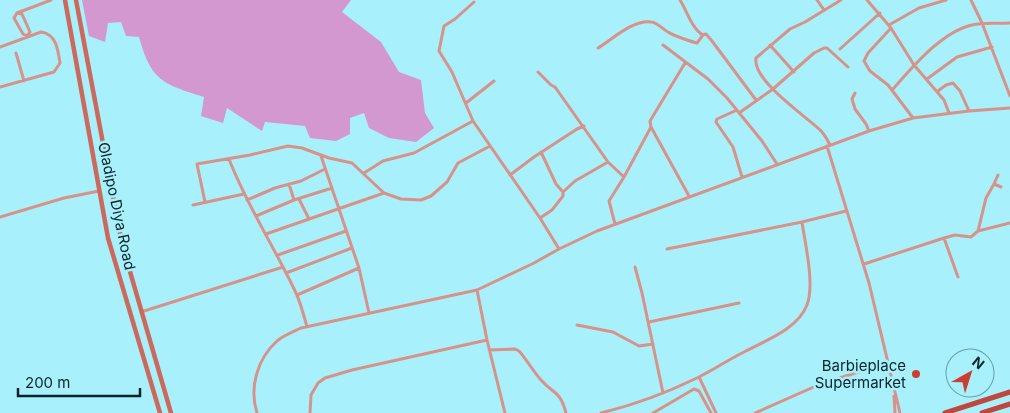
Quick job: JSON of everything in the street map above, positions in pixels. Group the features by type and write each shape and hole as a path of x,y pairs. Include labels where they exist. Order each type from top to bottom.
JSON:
{"main road":[{"name":"Oladipo Diya Road","path":"64,0 108,238 156,397 159,413"},
{"name":"Oladipo Diya Road","path":"76,0 124,252 171,413"},
{"path":"945,413 1010,392"},
{"path":"982,413 1010,404"}],"street":[{"path":"27,36 23,34 14,18 17,13 51,0"},
{"path":"680,0 694,26 703,35 706,34 712,41 756,100"},
{"path":"817,0 824,10"},
{"path":"841,0 790,29 756,58 755,63 760,73 773,89 819,129 828,145 846,211 864,264 888,362 896,413"},
{"path":"867,0 890,26 914,66 938,91 949,113"},
{"path":"913,118 892,90 870,71 864,61 868,53 890,26 919,8 946,0"},
{"path":"971,0 992,47 1010,96"},
{"path":"474,2 444,26 438,50 451,70 473,121 540,218 558,249"},
{"path":"17,13 22,14 30,32 27,36"},
{"path":"840,49 880,13"},
{"path":"598,48 624,31 638,24 649,22 656,23 672,35 680,36 694,43 697,43 703,35"},
{"path":"892,90 914,66 959,30 982,23 1010,23"},
{"path":"0,47 41,32 50,35 56,42 60,63 54,72 0,87"},
{"path":"663,45 708,79 738,111 768,148 777,164"},
{"path":"770,45 794,72"},
{"path":"927,79 958,56 992,47"},
{"path":"742,177 733,147 716,122 717,119 738,111 773,89 814,53 826,48 848,67"},
{"path":"16,53 24,81"},
{"path":"685,63 650,120 651,127 679,176 688,196"},
{"path":"538,72 555,87 608,162 624,177"},
{"path":"466,103 494,81"},
{"path":"938,91 946,85 953,83 960,91 968,111"},
{"path":"855,93 852,99 854,106 869,131"},
{"path":"257,413 253,396 255,378 262,359 281,338 307,326 477,290 534,263 579,238 688,196 869,131 913,118 1010,108"},
{"path":"364,173 383,161 414,153 473,121"},
{"path":"510,175 541,152 576,129 584,126"},
{"path":"615,224 609,203 612,194 624,177 651,127"},
{"path":"205,202 197,164 288,146 352,162 384,194 402,199 421,200 427,198 448,182 458,164 490,146"},
{"path":"541,152 556,184 563,192"},
{"path":"320,155 360,268 369,313"},
{"path":"229,159 247,200 278,255 298,296 307,326"},
{"path":"540,218 552,210 563,196 563,192 575,181 608,162"},
{"path":"247,200 301,181 325,169"},
{"path":"978,231 986,198 998,175"},
{"path":"289,184 294,200"},
{"path":"994,184 1001,187"},
{"path":"256,216 294,200 332,188"},
{"path":"0,218 64,198 100,191"},
{"path":"192,204 244,194"},
{"path":"266,234 384,194"},
{"path":"299,199 309,219"},
{"path":"667,249 802,222 846,211"},
{"path":"601,413 650,399 698,378 777,335 802,315 809,299 809,276 802,222"},
{"path":"864,264 944,238 955,235 971,237 978,231 1010,223"},
{"path":"278,255 346,231"},
{"path":"944,238 958,277"},
{"path":"286,273 352,248"},
{"path":"141,312 284,267"},
{"path":"635,267 664,393"},
{"path":"298,296 360,268"},
{"path":"477,290 489,350 505,413"},
{"path":"649,322 739,303"},
{"path":"577,325 612,332 639,346 653,344"},
{"path":"310,413 311,395 318,384 325,378 352,370 487,340"},
{"path":"489,350 515,349 520,351 539,378 559,395 566,413"},
{"path":"755,413 816,386 888,362"},
{"path":"698,378 716,413"},
{"path":"893,388 900,413"},
{"path":"653,413 694,389 699,391 711,413"}],"shaded area":[{"path":"82,0 351,0 342,12 381,42 399,72 421,80 425,113 434,128 416,142 389,138 369,128 364,113 350,118 350,134 336,141 310,138 305,126 265,122 262,131 227,108 223,123 201,116 204,97 178,88 161,79 148,63 139,37 126,36 121,22 108,23 105,42 89,36"}],"place":[{"name":"Barbieplace Supermarket","path":"916,374"}]}
